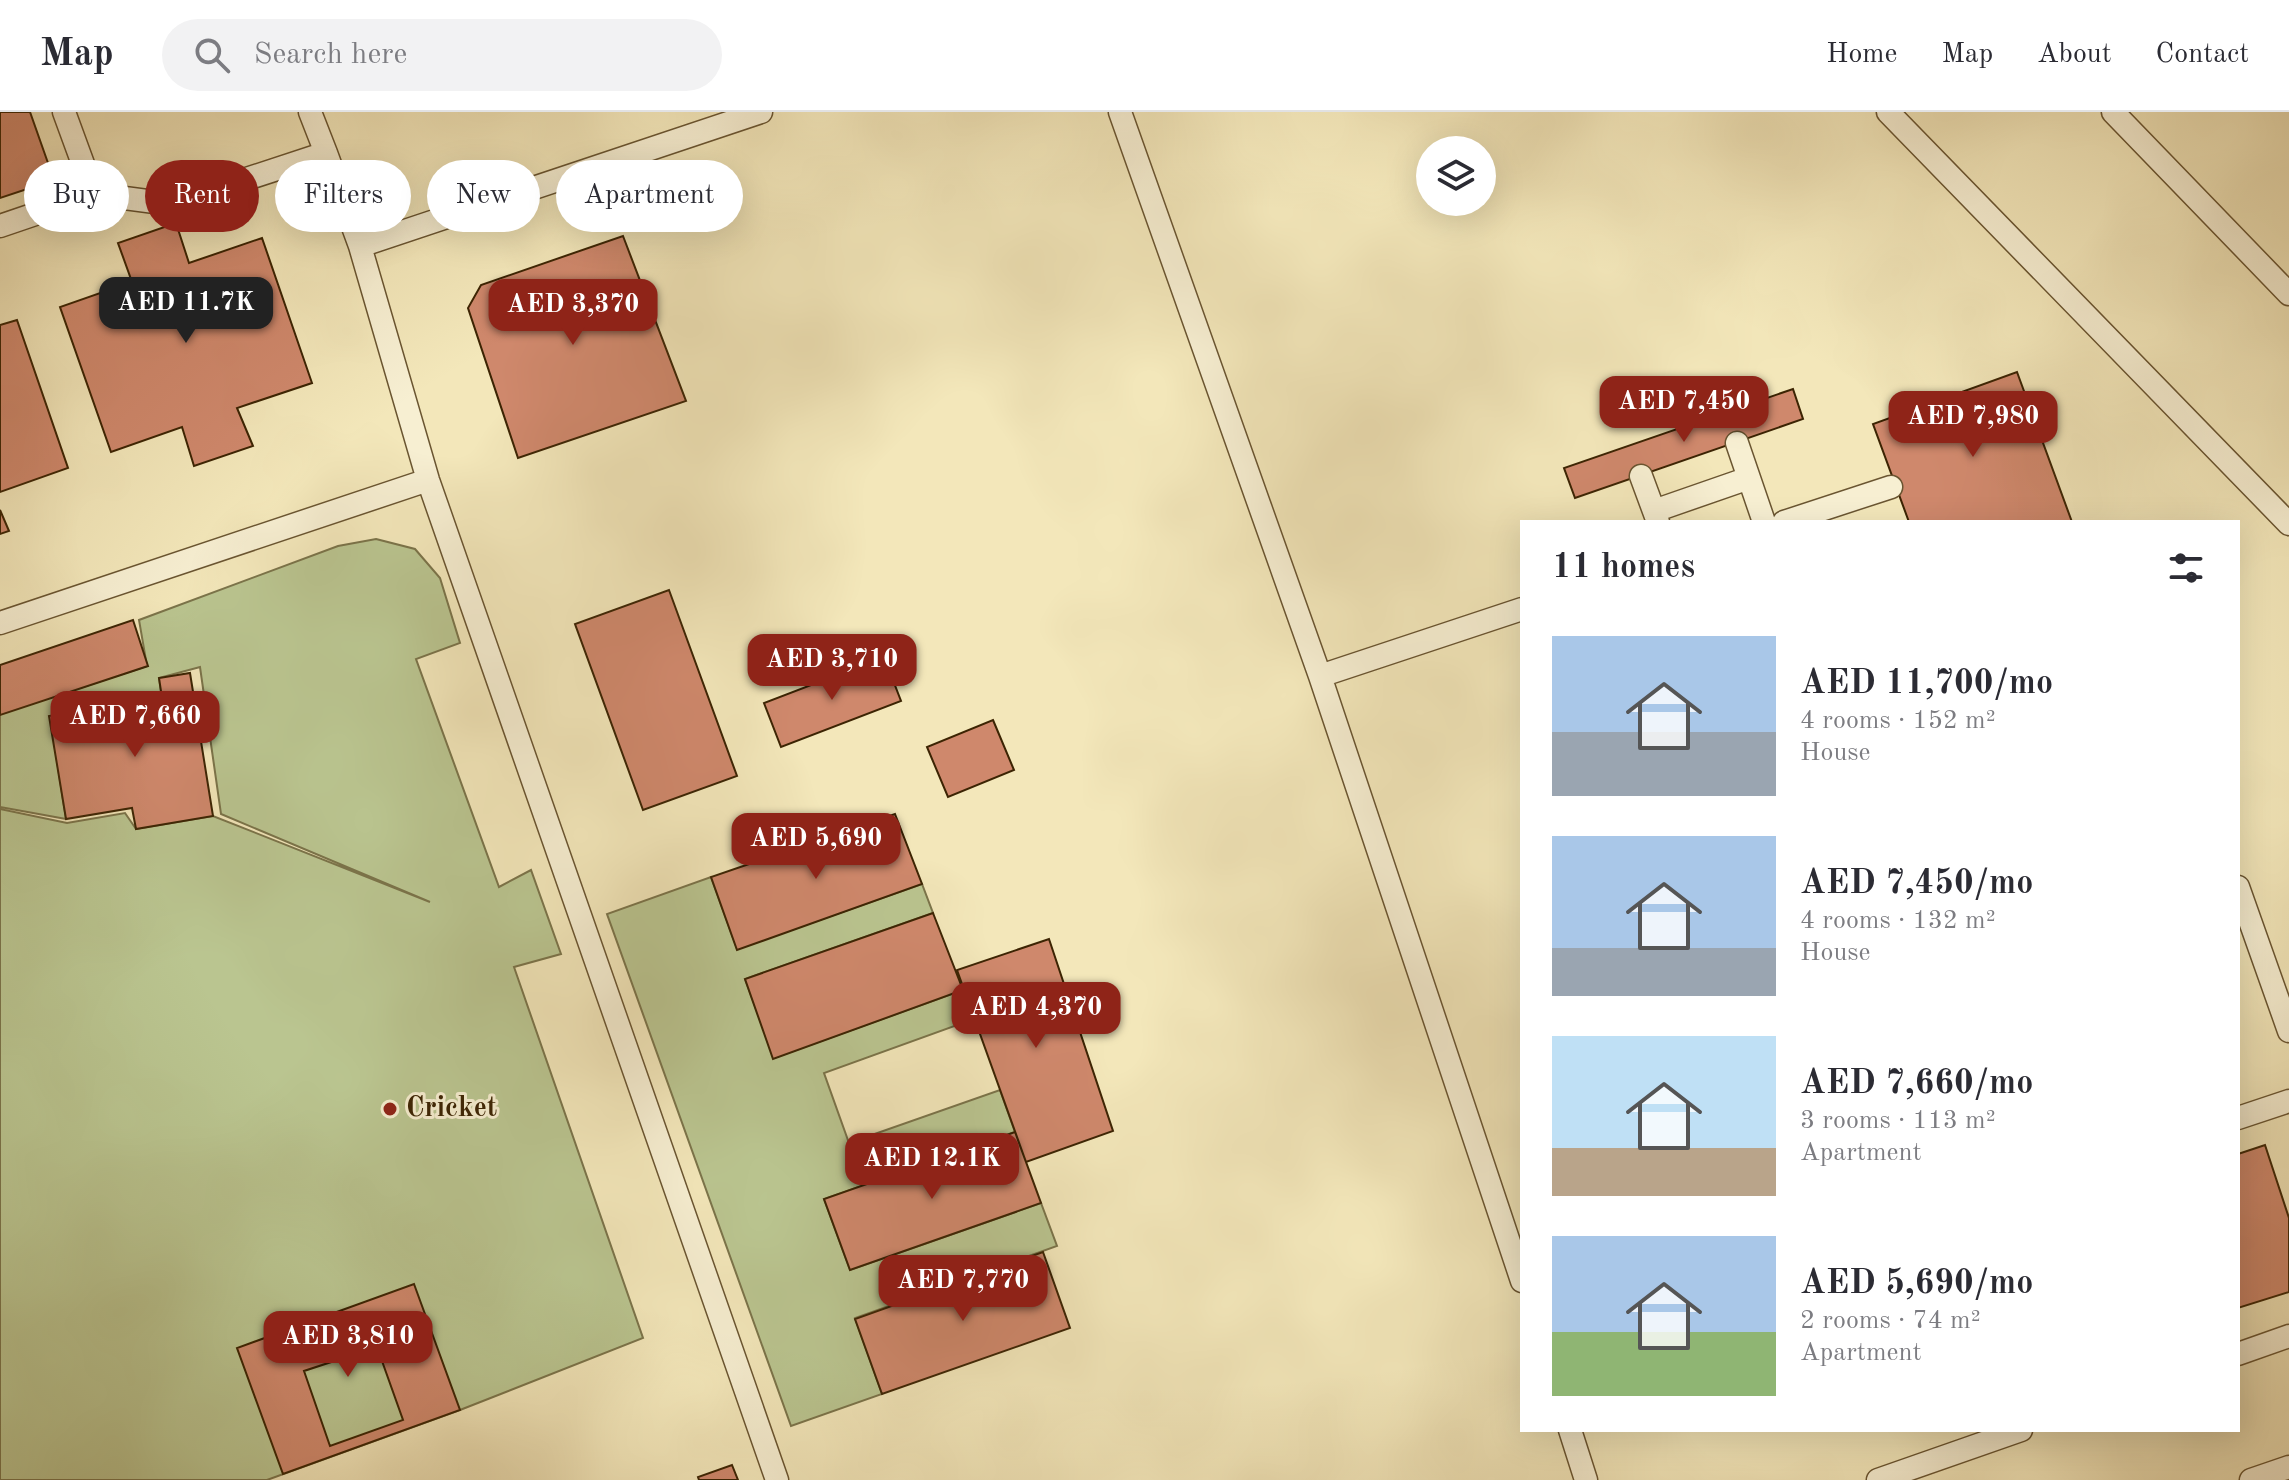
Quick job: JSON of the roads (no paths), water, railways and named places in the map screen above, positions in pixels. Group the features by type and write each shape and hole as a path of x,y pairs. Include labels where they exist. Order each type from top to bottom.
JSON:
{"lane":[{"path":"64,112 82,160"},
{"path":"310,112 360,246 428,480 777,1480"},
{"path":"360,246 761,112"},
{"path":"1120,112 1320,676 1520,1269"},
{"path":"1888,112 2289,524"},
{"path":"2113,112 2289,294"},
{"path":"129,199 170,204 326,153"},
{"path":"0,226 24,218"},
{"path":"1737,443 1763,520"},
{"path":"1641,476 1656,516 1749,478"},
{"path":"0,623 428,480"},
{"path":"1790,520 1891,487"},
{"path":"1320,676 1520,610"},
{"path":"2240,893 2289,1031"},
{"path":"2240,1117 2289,1101"},
{"path":"2240,1353 2289,1336"},
{"path":"1571,1432 1586,1480"},
{"path":"1878,1480 1976,1437 2008,1432"},
{"path":"2251,1480 2289,1467"}],"place":[{"name":"Cricket","path":"390,1109"}]}
